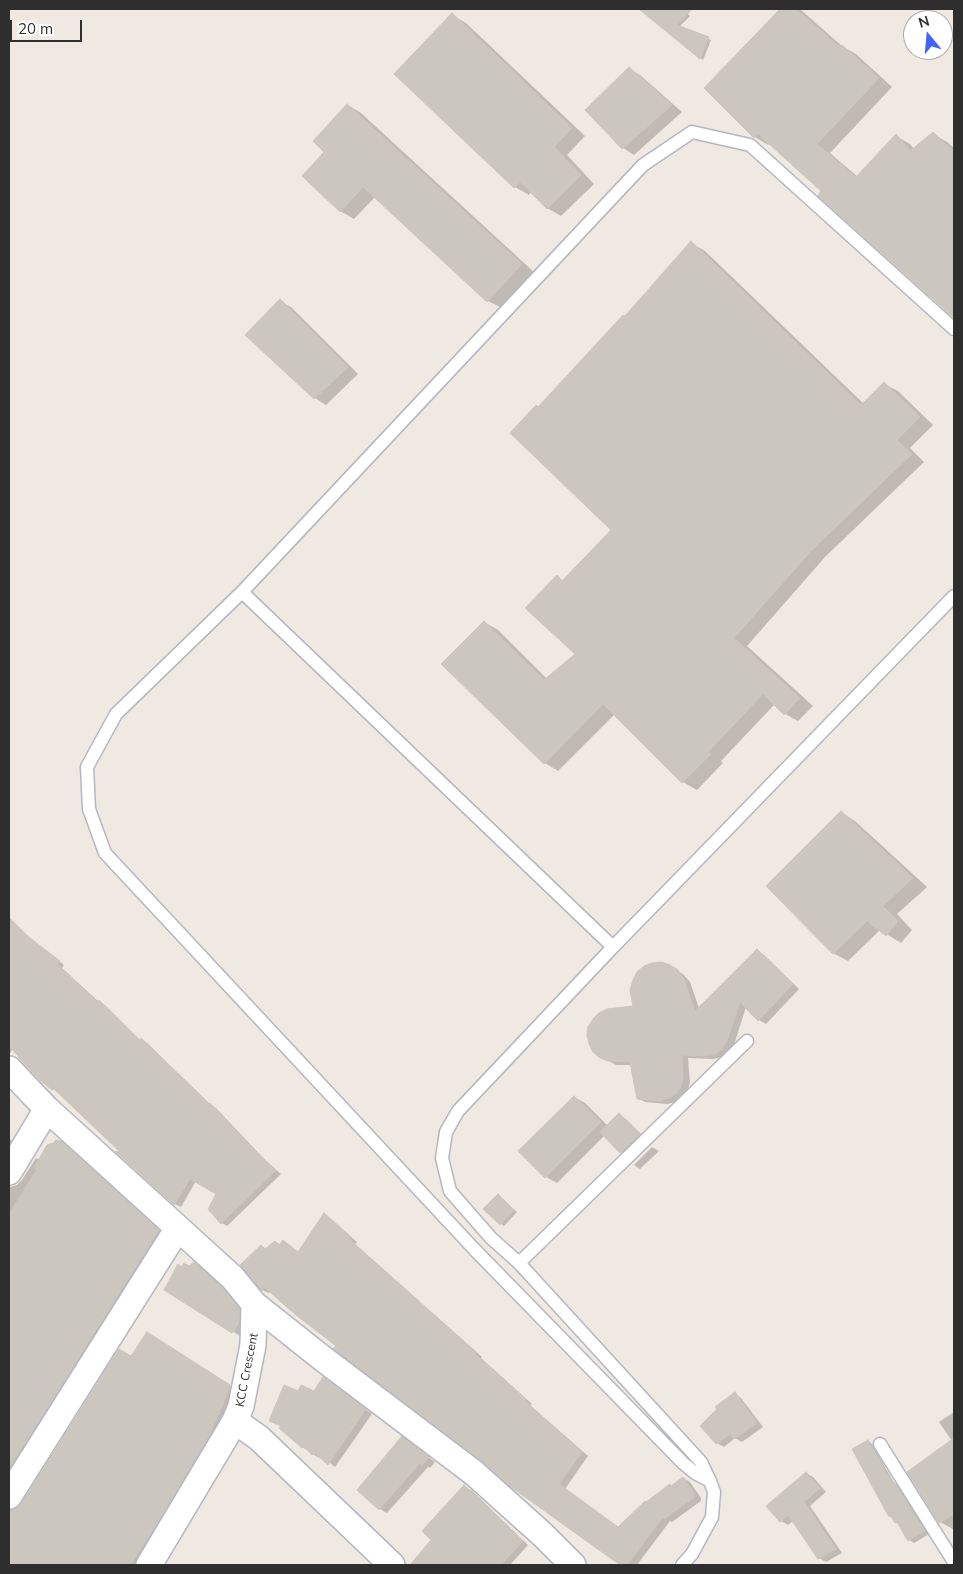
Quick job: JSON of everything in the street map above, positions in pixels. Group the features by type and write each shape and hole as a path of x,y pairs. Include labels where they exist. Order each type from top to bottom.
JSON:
{"street":[{"path":"9,1070 47,1109 233,1278 254,1304 474,1473 543,1535 573,1565"},
{"path":"9,1172 47,1109"},
{"path":"9,1496 178,1228"},
{"name":"KCC Crescent","path":"254,1304 253,1345 241,1406 235,1421 259,1438 392,1565"},
{"path":"149,1565 235,1421"}],"lane":[{"path":"710,1481 695,1473 683,1463 475,1250 106,853 89,809 87,766 116,714 242,592 643,165 692,132 750,145 954,329"},
{"path":"242,592 613,947"},
{"path":"682,1565 692,1554 712,1517 714,1492 701,1462 519,1263 491,1238 450,1191 442,1158 446,1132 458,1111 613,947 954,596"},
{"path":"519,1263 746,1041"},
{"path":"880,1444 954,1562"}],"building":[{"path":"639,9 692,9 677,25 709,37 700,59"},
{"path":"780,9 796,9 840,47 842,45 879,78 817,144 856,177 896,134 910,151 933,132 954,152 954,318 818,196 821,191 758,134 754,138 704,88"},
{"path":"452,13 572,128 554,147 581,175 547,209 520,182 514,188 394,74"},
{"path":"629,67 672,105 622,149 585,110"},
{"path":"347,104 522,264 487,302 363,187 340,212 302,176 324,152 313,141"},
{"path":"691,241 861,405 884,382 920,417 897,440 912,454 812,550 734,638 800,698 784,715 763,694 708,752 711,754 682,783 603,704 544,764 441,664 484,621 544,680 575,654 525,608 557,575 562,581 611,530 510,433 536,405 538,407 623,315 625,316"},
{"path":"280,299 348,367 314,399 245,335"},
{"path":"841,811 913,878 883,906 898,921 886,936 867,921 833,954 766,886"},
{"path":"9,918 26,935 60,961 57,964 97,1002 99,1000 139,1040 141,1038 210,1103 259,1155 276,1170 221,1224 208,1209 216,1194 190,1179 174,1205 115,1151 120,1152 54,1089 52,1090 41,1081 9,1046"},
{"path":"757,949 793,984 758,1021 740,1002 727,1041 722,1049 715,1054 706,1056 682,1055 683,1078 681,1087 676,1094 660,1101 637,1099 630,1062 608,1061 600,1058 593,1052 587,1035 588,1027 599,1013 607,1009 633,1006 630,990 637,972 644,966 661,962 677,969 683,977 695,1011"},
{"path":"574,1096 601,1122 545,1178 518,1151"},
{"path":"619,1113 640,1134 620,1153 600,1132"},
{"path":"56,1140 61,1141 159,1230 9,1469 9,1214 37,1169 34,1168 47,1145"},
{"path":"498,1194 514,1210 500,1225 483,1209"},
{"path":"324,1213 351,1237 349,1239 476,1352 475,1354 582,1452 559,1484 618,1527 645,1501 683,1477 695,1494 695,1497 664,1519 663,1517 627,1565 620,1565 507,1484 483,1462 333,1349 336,1346 264,1287 262,1291 240,1265 261,1245 265,1249 275,1241 279,1245 283,1240 298,1252"},
{"path":"194,1262 223,1288 240,1309 239,1323 232,1333 164,1290 178,1264 182,1267 184,1263 189,1266"},
{"path":"147,1332 230,1385 209,1436 130,1565 9,1565 9,1510 21,1504 119,1349 131,1356"},
{"path":"323,1377 366,1409 328,1465 315,1453 312,1455 303,1446 302,1448 279,1428 281,1426 269,1421 284,1385 298,1391 301,1385 314,1391"},
{"path":"735,1392 757,1423 734,1439 730,1434 716,1444 700,1426 717,1409 715,1407"},
{"path":"402,1436 429,1457 422,1465 420,1463 379,1510 357,1490"},
{"path":"954,1438 954,1514 939,1523 907,1472"},
{"path":"868,1440 892,1483 894,1482 925,1531 908,1541 897,1522 895,1523 891,1516 889,1517 852,1449"},
{"path":"806,1472 820,1488 804,1502 836,1549 818,1559 788,1515 780,1522 766,1506"},
{"path":"464,1485 523,1541 501,1565 410,1565 431,1540 422,1531"}]}
